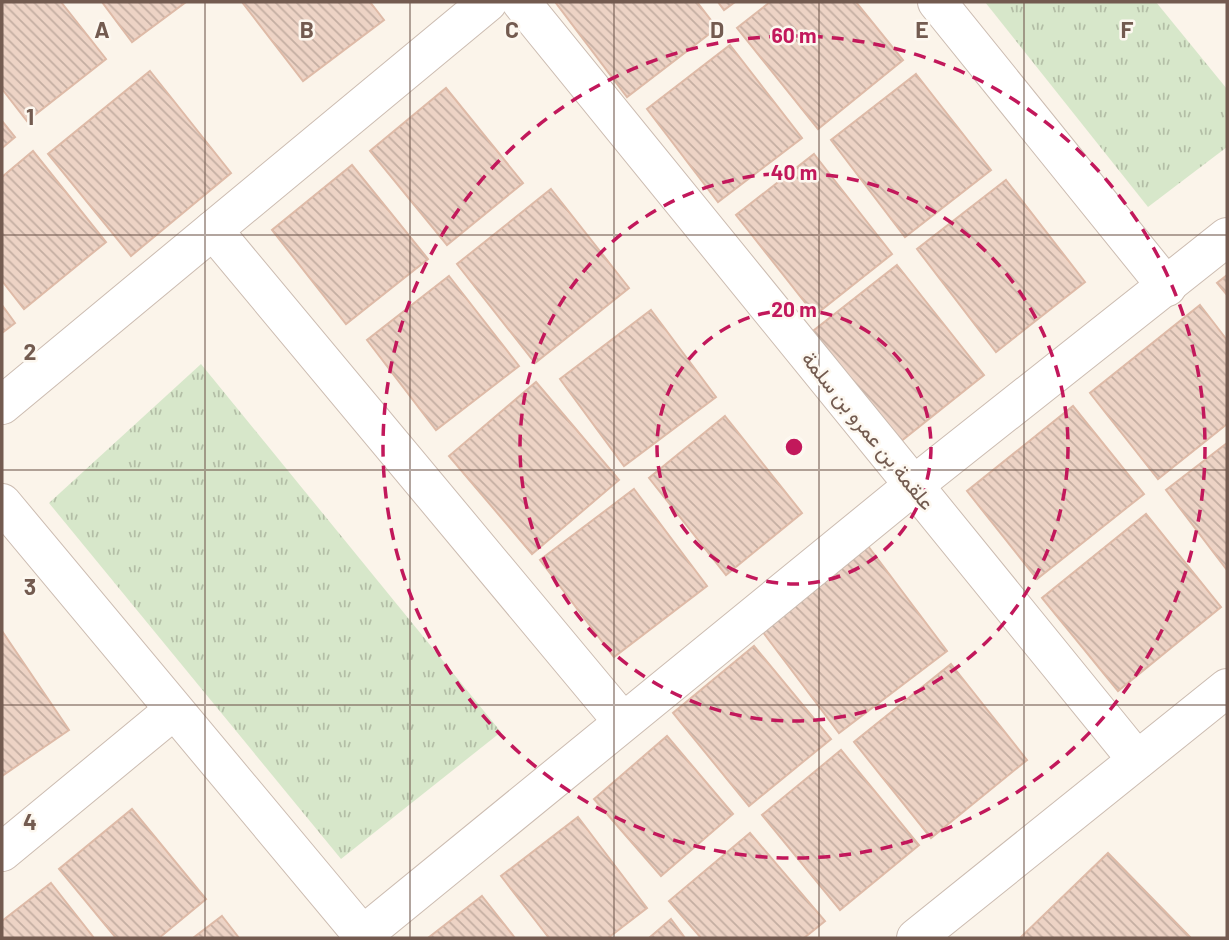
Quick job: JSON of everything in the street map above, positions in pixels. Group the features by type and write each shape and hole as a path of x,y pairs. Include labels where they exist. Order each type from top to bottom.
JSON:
{"street":[{"path":"2,405 488,2"},
{"name":"علقمة بن عمرو بن سلمة","path":"521,2 1138,760"},
{"path":"937,2 1167,287"},
{"path":"213,230 623,722"},
{"path":"2,503 364,937 914,485 1227,237"},
{"path":"916,938 1227,688"},
{"path":"2,852 174,710"}],"green space":[{"path":"985,2 1156,2 1227,89 1227,147 1148,207"},
{"path":"201,364 501,732 341,859 49,503"}],"building":[{"path":"2,2 61,2 106,59 27,121 2,89"},
{"path":"102,2 186,2 132,42"},
{"path":"242,2 370,2 384,20 303,81"},
{"path":"697,2 717,28 627,97 556,3"},
{"path":"718,2 735,2 724,10"},
{"path":"770,2 856,2 903,60 818,129 737,28"},
{"path":"730,45 802,138 718,202 647,109"},
{"path":"150,71 231,173 131,256 48,154"},
{"path":"916,74 991,170 905,237 831,140"},
{"path":"446,88 523,183 447,245 370,151"},
{"path":"2,121 15,137 2,148"},
{"path":"33,151 106,242 24,309 2,281 2,177"},
{"path":"814,154 892,254 815,315 736,215"},
{"path":"352,165 428,259 346,324 272,230"},
{"path":"1006,180 1085,282 996,352 917,249"},
{"path":"551,189 629,288 535,363 457,264"},
{"path":"897,265 984,375 900,442 813,331"},
{"path":"1227,275 1227,295 1217,283"},
{"path":"449,276 519,366 436,430 367,340"},
{"path":"2,305 15,323 2,333"},
{"path":"1200,305 1227,340 1227,424 1158,479 1090,393"},
{"path":"651,310 716,397 624,466 560,379"},
{"path":"536,382 619,480 532,554 449,456"},
{"path":"1073,406 1144,494 1037,579 967,491"},
{"path":"725,416 802,513 726,575 649,478"},
{"path":"1227,443 1227,570 1166,490"},
{"path":"634,489 707,586 614,657 540,560"},
{"path":"1146,514 1221,607 1118,691 1042,598"},
{"path":"865,542 947,651 839,733 756,623"},
{"path":"2,631 69,730 2,776"},
{"path":"754,646 831,739 749,806 673,713"},
{"path":"951,664 1027,760 931,838 854,742"},
{"path":"667,736 733,814 661,876 594,799"},
{"path":"841,750 919,845 840,910 762,815"},
{"path":"132,809 206,899 159,938 116,938 59,869"},
{"path":"578,817 647,908 608,938 549,938 501,876"},
{"path":"750,833 825,921 804,938 701,938 669,901"},
{"path":"1108,853 1191,938 1020,938"},
{"path":"51,883 94,938 2,938 2,921"},
{"path":"482,896 515,938 428,938"},
{"path":"222,916 239,938 193,938"},
{"path":"671,919 685,938 649,938"}]}
